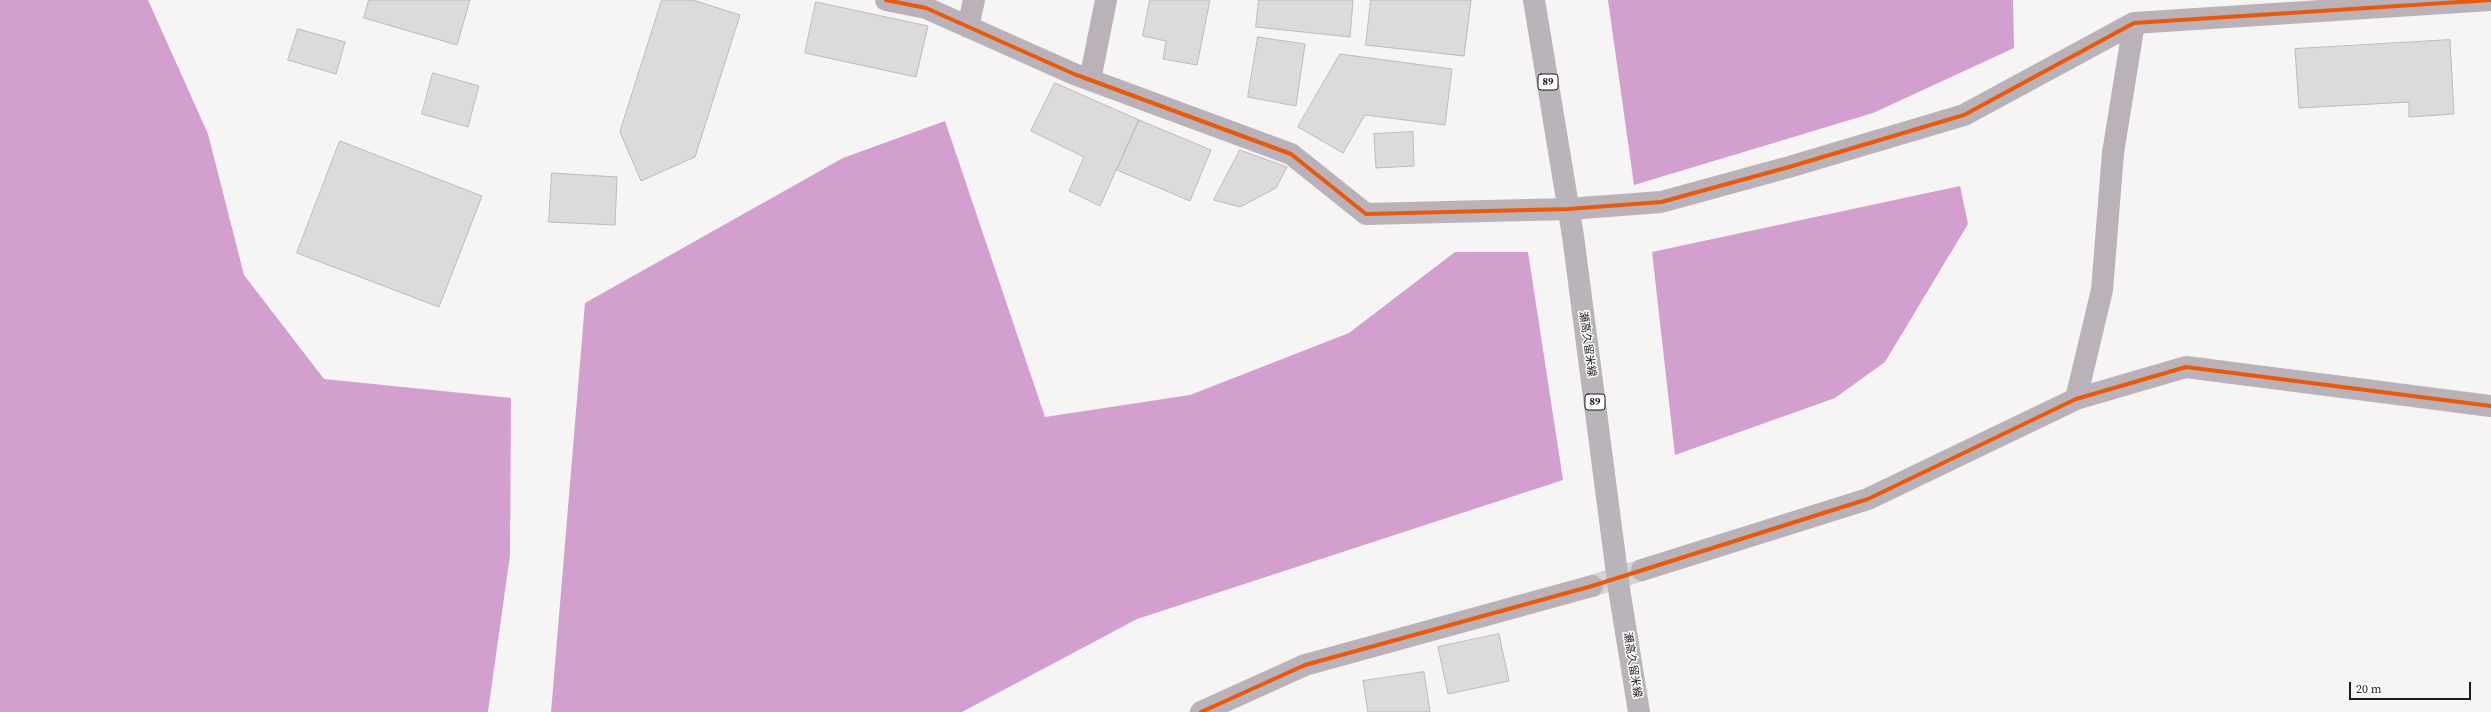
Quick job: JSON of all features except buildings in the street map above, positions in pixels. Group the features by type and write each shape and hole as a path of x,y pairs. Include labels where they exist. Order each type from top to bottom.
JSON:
{"main road":[{"name":"瀬高久留米線","path":"1534,0 1568,208 1618,568 1640,712"}],"street":[{"path":"886,0 926,8 1090,80 1291,154 1366,214 1568,208 1662,202 1790,167 1964,115 2134,23 2491,0"},
{"path":"968,27 974,0"},
{"path":"1090,80 1106,0"},
{"path":"2076,399 2102,290 2113,153 2134,23"},
{"path":"1642,570 1868,499 2076,399 2186,367 2491,406"},
{"path":"1201,712 1304,665 1592,586"}],"shaded area":[{"path":"0,0 148,0 208,134 244,275 324,379 511,398 510,555 488,712 0,712"},
{"path":"1608,0 2013,0 2014,48 1873,113 1634,185"},
{"path":"945,121 1045,417 1190,395 1349,333 1455,252 1528,252 1563,480 1137,619 962,712 551,712 585,303 843,158"},
{"path":"1960,186 1968,224 1885,362 1835,398 1675,455 1652,252"}],"tunnel":[{"path":"1592,586 1642,570"}],"cycle path":[{"path":"886,0 926,8 1074,74 1291,154 1366,214 1568,209 1661,202 1789,167 1964,115 2134,23 2491,0"},
{"path":"1201,712 1305,665 1592,586 1868,499 2076,399 2186,367 2491,406"}]}
